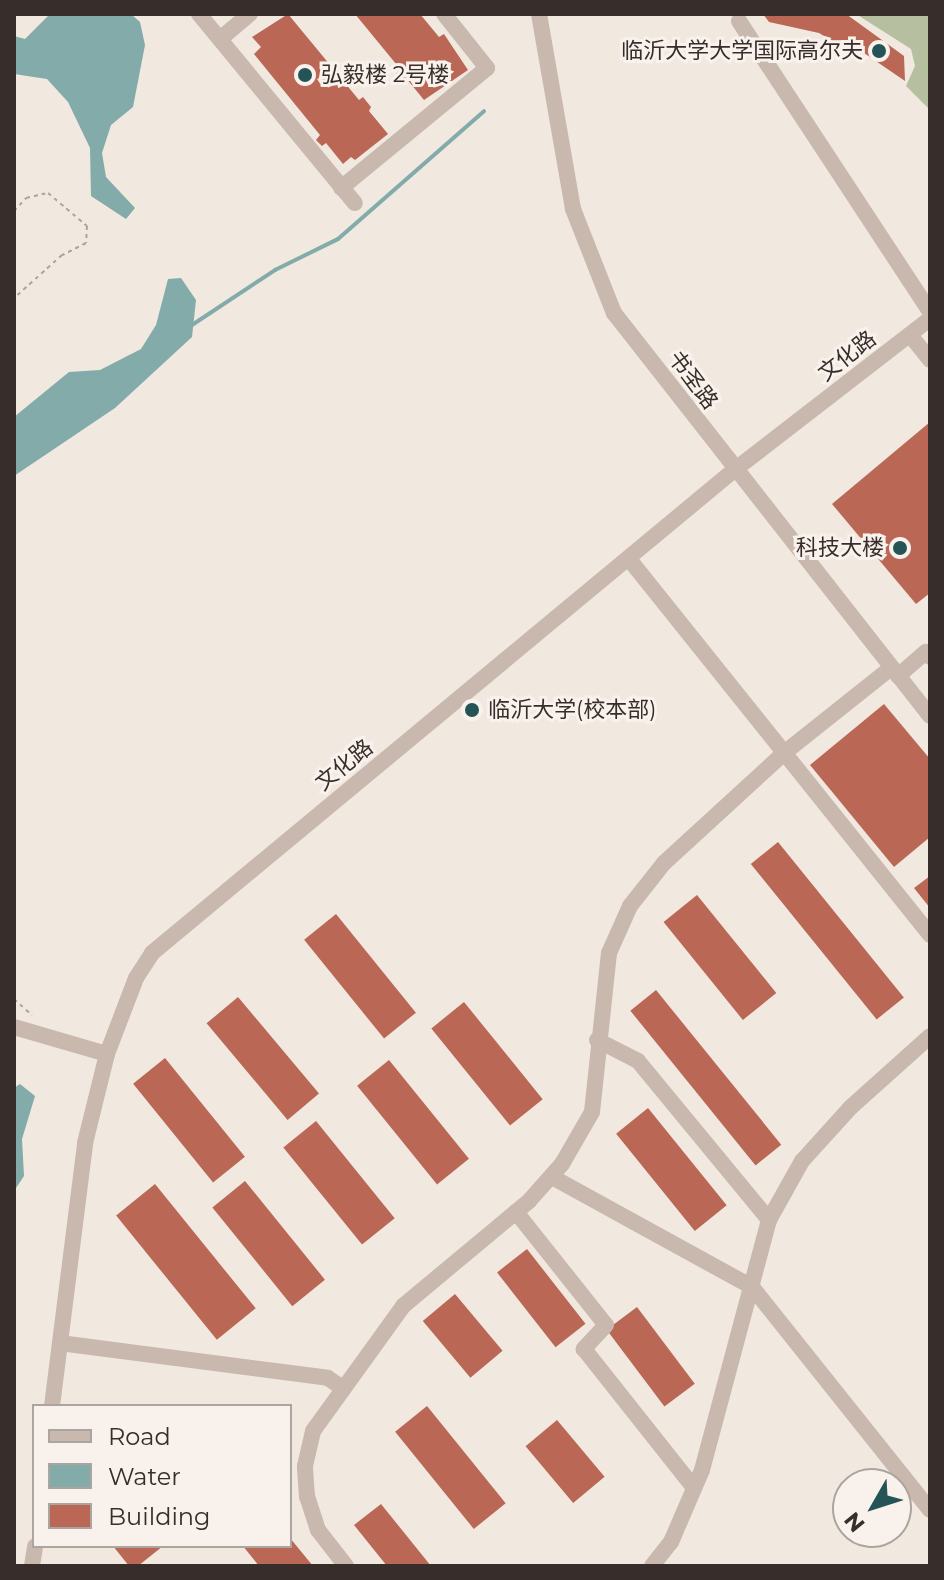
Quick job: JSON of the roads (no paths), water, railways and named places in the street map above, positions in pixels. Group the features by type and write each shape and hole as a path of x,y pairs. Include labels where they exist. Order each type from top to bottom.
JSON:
{"street":[{"path":"199,14 355,203"},
{"path":"220,39 250,14"},
{"path":"341,188 487,68 444,14"},
{"name":"书圣路","path":"539,14 573,209 593,270 614,313 733,471 930,716"},
{"path":"739,21 930,312"},
{"name":"文化路","path":"52,1404 85,1143 107,1054 136,978 152,953 733,471 930,319"},
{"path":"910,335 930,360"},
{"path":"629,559 930,935"},
{"path":"346,1566 318,1530 305,1466 313,1431 341,1387 403,1306 516,1212 552,1177 592,1112 597,1040 609,953 630,906 664,863 784,753 895,672 926,652 930,657"},
{"path":"14,1027 107,1054"},
{"path":"652,1566 671,1542 694,1488 728,1385 769,1220 802,1161 851,1107 930,1036"},
{"path":"597,1040 638,1061 769,1220"},
{"path":"552,1177 752,1287 930,1510"},
{"path":"516,1212 606,1325 584,1349 694,1488"},
{"path":"60,1343 328,1378 341,1387"}],"water":[{"path":"50,14 131,14 140,22 145,45 133,107 111,125 102,153 106,177 135,208 126,219 91,196 90,148 68,102 47,79 14,74 14,36 25,39"},
{"path":"181,278 196,300 192,337 115,408 14,476 14,417 69,372 100,370 141,349 156,325 168,279"},
{"path":"20,1084 35,1096 22,1139 24,1176 14,1191 14,1088"}],"waterway":[{"path":"192,325 275,270 338,239 484,111"}],"place":[{"name":"临沂大学大学国际高尔夫","path":"879,51"},
{"name":"弘毅楼 2号楼","path":"305,75"},
{"name":"科技大楼","path":"900,548"},
{"name":"临沂大学(校本部)","path":"472,710"}]}
